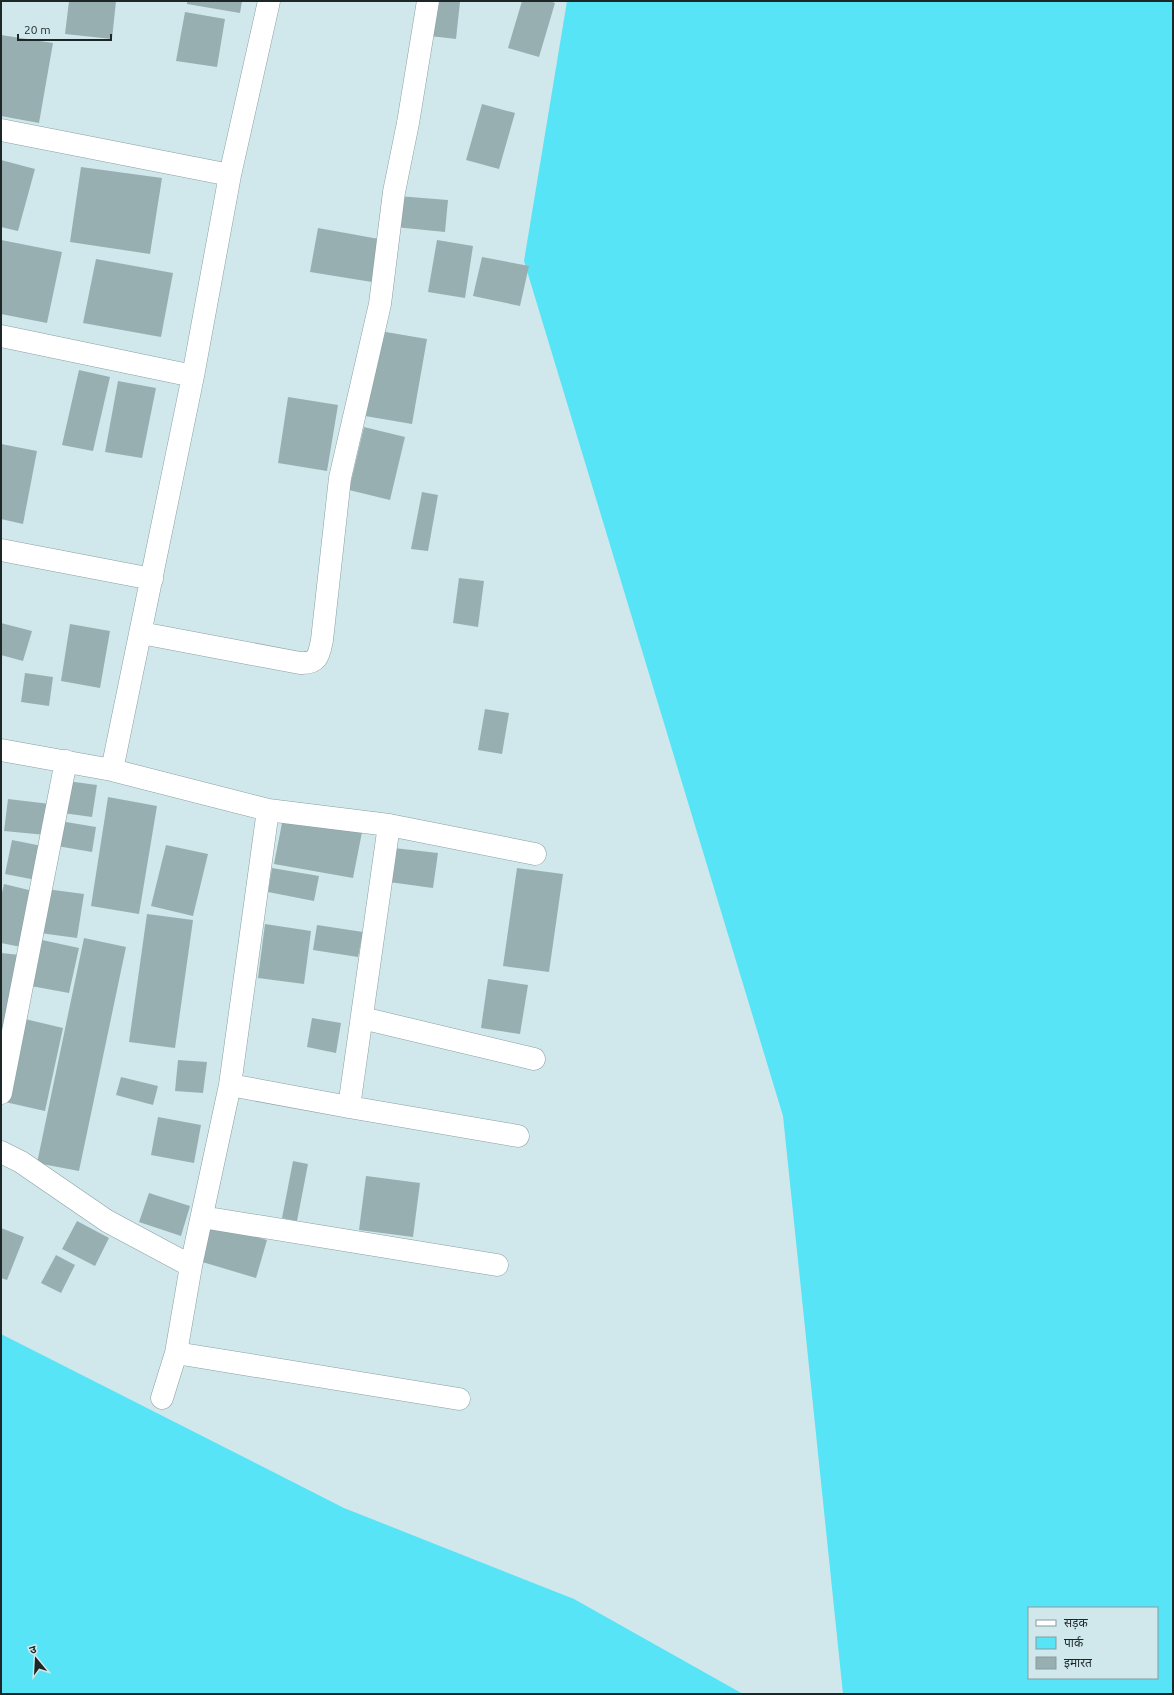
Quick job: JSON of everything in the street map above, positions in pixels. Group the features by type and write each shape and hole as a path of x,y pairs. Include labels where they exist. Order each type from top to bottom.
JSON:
{"street":[{"path":"112,770 193,376 230,175 269,1"},
{"path":"141,633 300,663 309,664 314,661 319,654 322,640 340,478 380,304 394,192 408,123 428,1"},
{"path":"1,130 230,175"},
{"path":"1,336 193,376"},
{"path":"1,550 152,579"},
{"path":"1,750 112,770 268,810 389,825 535,854"},
{"path":"1,1093 66,761"},
{"path":"162,1398 176,1353 191,1266 230,1085 268,810"},
{"path":"349,1107 389,825"},
{"path":"362,1018 534,1059"},
{"path":"230,1085 518,1136"},
{"path":"1,1152 21,1162 107,1221 191,1266"},
{"path":"202,1217 497,1265"},
{"path":"176,1353 459,1399"}],"green space":[{"path":"567,1 1173,1 1173,1694 843,1694 783,1116 524,261"},
{"path":"1,1334 344,1508 574,1599 743,1694 1,1694"}],"building":[{"path":"69,1 116,1 112,39 65,34"},
{"path":"187,1 242,1 240,13 187,4"},
{"path":"434,1 460,2 456,39 430,36"},
{"path":"522,1 550,1 555,3 539,57 508,48"},
{"path":"185,12 225,19 217,67 176,61"},
{"path":"1,35 53,43 39,123 1,116"},
{"path":"482,104 515,113 499,169 466,160"},
{"path":"1,160 35,169 18,231 1,227"},
{"path":"81,167 162,178 150,254 70,242"},
{"path":"398,196 448,200 445,232 395,227"},
{"path":"318,228 379,239 372,282 310,272"},
{"path":"1,240 62,252 47,323 1,314"},
{"path":"437,240 473,246 465,298 428,292"},
{"path":"482,257 529,266 520,306 473,296"},
{"path":"96,259 173,273 161,337 83,323"},
{"path":"380,331 427,339 412,424 365,416"},
{"path":"79,370 110,377 93,451 62,445"},
{"path":"118,381 156,388 142,458 105,452"},
{"path":"288,397 338,405 327,471 278,463"},
{"path":"364,427 405,437 390,500 349,490"},
{"path":"1,444 37,451 23,524 1,519"},
{"path":"422,492 438,495 428,551 411,549"},
{"path":"459,578 484,581 478,627 453,623"},
{"path":"1,623 32,631 23,661 1,655"},
{"path":"70,624 110,631 100,688 61,681"},
{"path":"25,673 53,677 49,706 21,702"},
{"path":"485,709 509,713 502,754 478,750"},
{"path":"67,781 97,785 92,817 63,813"},
{"path":"108,797 157,806 139,914 91,906"},
{"path":"8,799 50,804 46,835 4,831"},
{"path":"284,813 363,827 353,878 274,864"},
{"path":"60,821 96,827 92,852 57,846"},
{"path":"12,840 42,846 36,880 5,874"},
{"path":"166,845 208,854 193,916 151,906"},
{"path":"394,848 438,853 433,888 389,882"},
{"path":"272,868 319,876 314,901 268,892"},
{"path":"517,868 563,874 549,972 503,966"},
{"path":"4,884 33,891 21,947 1,943 1,897"},
{"path":"46,889 84,894 77,938 40,933"},
{"path":"147,914 193,920 175,1048 129,1042"},
{"path":"265,924 311,931 304,984 258,978"},
{"path":"317,925 363,932 358,957 313,950"},
{"path":"84,938 126,947 79,1171 37,1163"},
{"path":"42,940 79,948 69,993 31,986"},
{"path":"1,953 20,955 1,1070"},
{"path":"488,979 528,985 520,1034 481,1028"},
{"path":"312,1018 341,1023 336,1053 307,1047"},
{"path":"25,1019 63,1028 45,1111 5,1102"},
{"path":"178,1060 207,1062 203,1093 175,1091"},
{"path":"121,1077 158,1086 153,1105 116,1095"},
{"path":"158,1117 201,1125 194,1163 151,1155"},
{"path":"293,1161 308,1164 297,1221 282,1218"},
{"path":"366,1176 420,1183 413,1237 359,1230"},
{"path":"149,1193 190,1206 181,1236 139,1222"},
{"path":"77,1221 109,1238 95,1266 62,1249"},
{"path":"210,1224 267,1240 256,1278 199,1261"},
{"path":"1,1228 24,1237 7,1280 1,1278"},
{"path":"56,1255 75,1265 61,1293 41,1283"}]}
